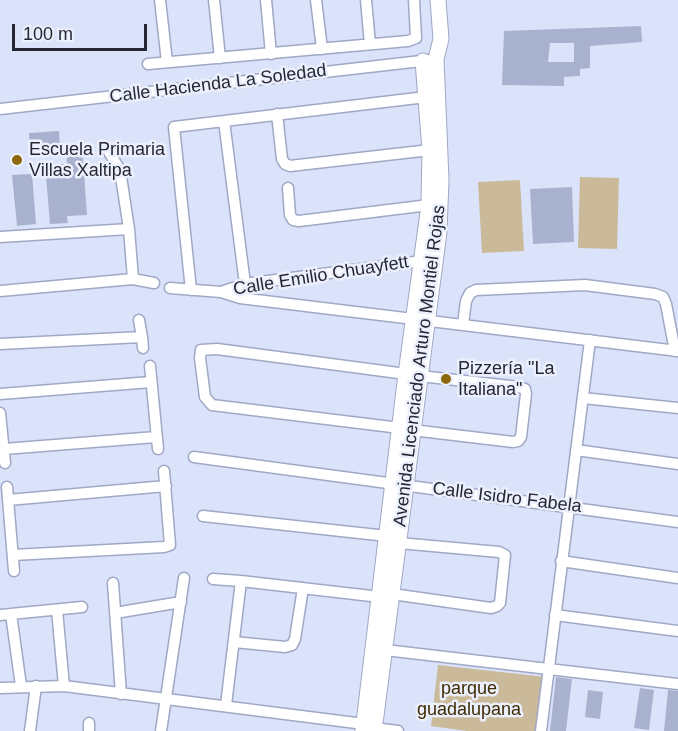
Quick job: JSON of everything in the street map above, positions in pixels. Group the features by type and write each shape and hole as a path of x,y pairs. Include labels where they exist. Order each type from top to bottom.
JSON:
{"main road":[{"name":"Avenida Licenciado Arturo Montiel Rojas","path":"421,319 422,261 429,205 430,150 426,97 430,60 441,39 438,0"},
{"name":"Avenida Licenciado Arturo Montiel Rojas","path":"369,728 413,375 421,319 439,232 441,180 430,60"},
{"name":"Avenida Licenciado Arturo Montiel Rojas","path":"369,728 385,650 386,596"}],"street":[{"path":"160,0 167,62"},
{"path":"214,0 220,58"},
{"path":"266,0 271,54"},
{"path":"316,0 321,49"},
{"path":"366,0 370,44"},
{"path":"148,64 408,41 416,38 414,0"},
{"name":"Calle Hacienda La Soledad","path":"0,109 430,60"},
{"path":"190,290 174,127 426,97"},
{"path":"277,114 282,159 290,166 430,150"},
{"path":"224,121 244,284"},
{"path":"109,152 120,170 129,229 133,279"},
{"path":"288,188 290,215 293,220 299,221 429,205"},
{"path":"0,237 129,229"},
{"name":"Calle Emilio Chuayfett","path":"221,292 244,284 422,261"},
{"path":"0,291 133,279 154,283"},
{"path":"170,288 221,292 240,298 677,351 663,297 585,285 476,290 470,293 466,301 463,324"},
{"path":"0,344 142,342 139,320"},
{"path":"541,731 590,340"},
{"path":"217,349 413,375 525,389 521,437 518,441 513,442 212,405 205,397 200,358 201,350 217,349"},
{"path":"150,366 158,450"},
{"path":"0,394 152,382"},
{"path":"583,398 678,408"},
{"path":"0,413 5,463"},
{"path":"4,449 156,437"},
{"path":"576,450 678,464"},
{"name":"Calle Isidro Fabela","path":"194,457 678,522"},
{"path":"13,555 170,545 164,471"},
{"path":"9,500 166,486"},
{"path":"7,487 9,500 5,539 13,555 14,571"},
{"path":"203,516 499,552 505,555 500,603 491,608 213,579"},
{"path":"561,561 678,578"},
{"path":"161,731 184,578"},
{"path":"226,705 241,581"},
{"path":"113,583 121,694"},
{"path":"234,642 285,648 292,645 295,639 303,588"},
{"path":"115,613 181,602"},
{"path":"21,686 6,615 82,607"},
{"path":"57,609 64,686"},
{"path":"555,615 678,631"},
{"path":"385,650 678,684"},
{"path":"30,731 36,686"},
{"path":"0,688 64,686 226,705 398,731"}],"green space":[{"path":"580,177 619,178 617,249 578,248"},
{"path":"520,180 524,251 482,253 478,182"},
{"name":"parque guadalupana","path":"438,665 546,677 539,731 467,731 431,726"}],"building":[{"path":"641,26 642,42 590,46 590,68 580,69 580,76 564,77 564,86 502,85 504,31","holes":["550,43 574,43 574,62 548,62"]},
{"path":"59,131 60,148 30,150 29,133"},
{"path":"82,145 87,215 67,216 68,223 50,224 45,165 67,164 66,147"},
{"path":"32,174 36,224 17,226 12,175"},
{"path":"572,187 574,242 533,244 530,189"},
{"path":"556,677 572,679 566,731 550,731"},
{"path":"640,688 654,690 649,730 634,728"},
{"path":"588,690 603,692 600,719 585,717"},
{"path":"668,690 678,691 678,731 664,731"}],"place":[{"name":"Escuela Primaria Villas Xaltipa","path":"17,160"},
{"name":"Pizzería \"La Italiana\"","path":"446,379"}]}
